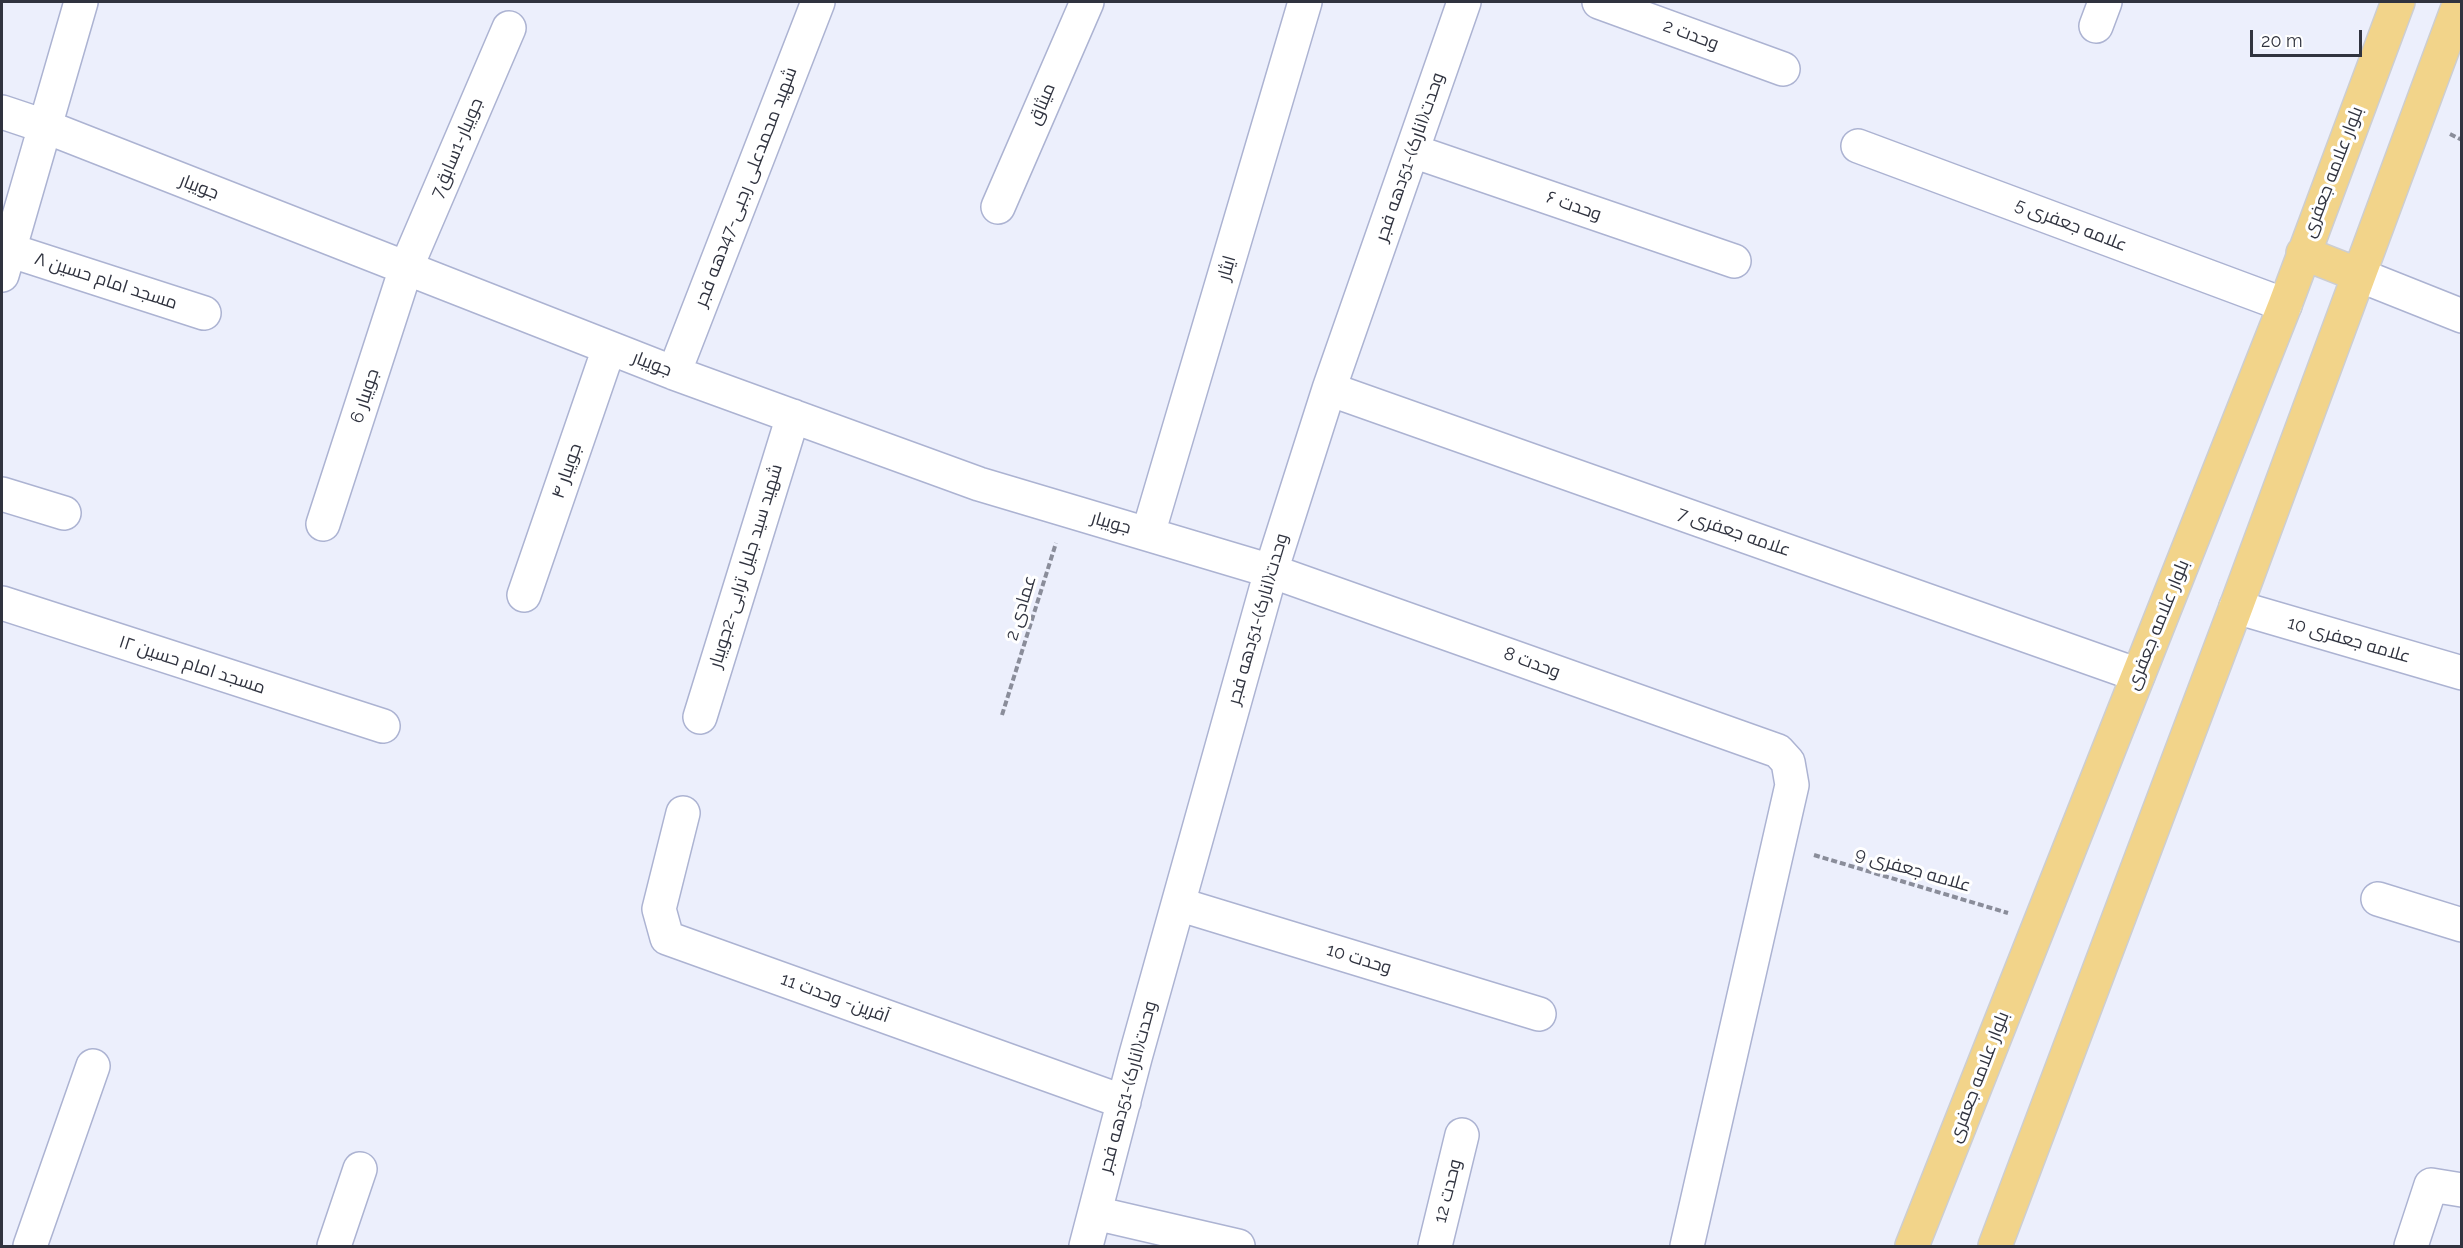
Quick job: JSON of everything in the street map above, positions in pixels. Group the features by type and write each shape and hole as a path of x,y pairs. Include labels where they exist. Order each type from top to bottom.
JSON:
{"main road":[{"name":"بلوار علامه جعفری","path":"1912,1246 2285,305 2398,2"},
{"path":"1995,1246 2236,607 2460,2"},
{"path":"2303,253 2359,275"}],"street":[{"path":"5,262 81,2"},
{"name":"شهید محمدعلی رجبی-47دهه فجر","path":"674,373 818,2"},
{"name":"میثاق","path":"998,207 1087,2"},
{"name":"ایثار","path":"1148,534 1305,2"},
{"name":"وحدت(انارک)-51دهه فجر","path":"1086,1246 1271,571 1329,389 1464,2"},
{"name":"وحدت 2","path":"1599,2 1783,69"},
{"name":"7جویبار-1سابق","path":"406,268 509,28"},
{"name":"جویبار","path":"2,112 44,126 674,373 979,484 1271,571"},
{"name":"علامه جعفری 5","path":"1858,146 2285,305"},
{"name":"وحدت ۶","path":"1413,150 1734,261"},
{"name":"مسجد امام حسین ۸","path":"5,262 204,313"},
{"name":"جویبار 6","path":"323,524 406,268"},
{"path":"2359,275 2462,316"},
{"name":"جویبار ۴","path":"524,595 609,348"},
{"name":"علامه جعفری 7","path":"1329,389 2138,675"},
{"name":"شهید سید جلیل ترابی-2جویبار","path":"700,717 793,416"},
{"path":"2,494 64,513"},
{"name":"وحدت 8","path":"1271,571 1778,751 1788,762 1792,786 1778,845"},
{"name":"مسجد امام حسین ۱۲","path":"2,603 383,726"},
{"name":"علامه جعفری 10","path":"2236,607 2462,673"},
{"name":"آفرین- وحدت 11","path":"682,813 659,909 667,938 1124,1102"},
{"path":"1687,1246 1778,845"},
{"path":"2378,899 2462,925"},
{"name":"وحدت 10","path":"1178,904 1539,1014"},
{"path":"30,1246 93,1066"},
{"name":"وحدت 12","path":"1435,1246 1462,1135"},
{"path":"334,1246 360,1169"},
{"path":"2411,1246 2431,1185 2462,1190"},
{"path":"1095,1213 1238,1246"}],"path":[{"name":"عمادی 2","path":"1002,715 1066,510"},
{"name":"علامه جعفری 9","path":"1778,845 2040,922"}]}
